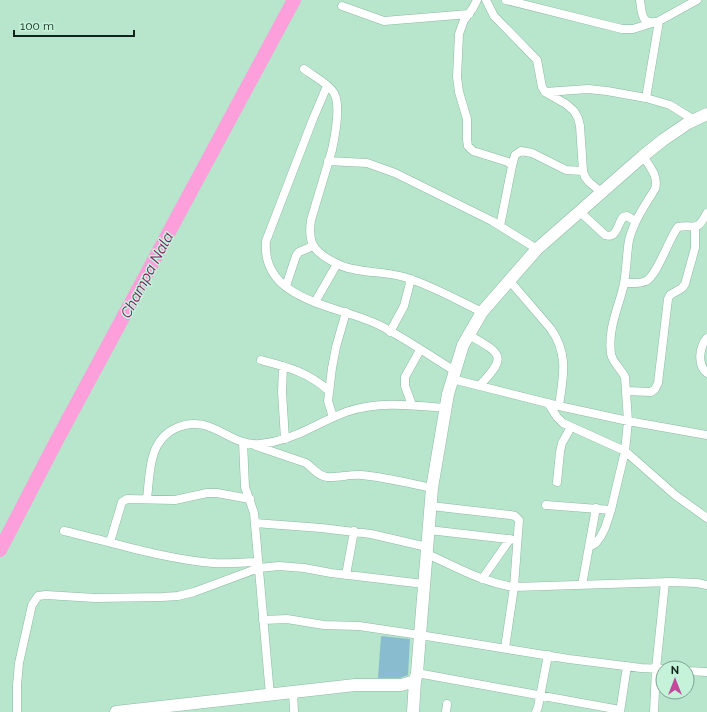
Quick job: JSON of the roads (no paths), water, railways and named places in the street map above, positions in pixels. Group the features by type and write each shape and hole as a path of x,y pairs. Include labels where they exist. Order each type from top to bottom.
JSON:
{"main road":[{"path":"413,712 432,488 445,408 463,345 482,312 537,249 579,211 663,140 694,120 707,114"},
{"path":"116,712 149,710 270,694 355,685 401,685 416,677"}],"street":[{"path":"477,0 461,26 459,34 457,77 459,92 467,119 468,146 473,151 508,162 512,166"},
{"path":"486,0 494,16 536,60 542,87 545,92 566,104 574,111 578,118 581,136 583,171 589,182 601,192"},
{"path":"506,0 622,29 633,29 655,22 697,0"},
{"path":"640,0 642,16 645,20 655,22"},
{"path":"342,6 384,21 469,14"},
{"path":"646,98 655,22"},
{"path":"304,69 327,86 334,94 337,105 334,138 309,231 313,246 318,252 337,264 351,269 389,274 411,279 482,312"},
{"path":"327,86 266,241 265,253 268,263 274,273 286,286 315,302 366,319 420,350 454,375 479,386 628,421 707,435"},
{"path":"545,92 588,89 646,98 670,105 694,120"},
{"path":"500,226 515,155 521,151 532,153 566,170 583,171"},
{"path":"589,548 596,543 601,536 611,510 625,451 628,421 625,377 612,356 610,338 613,320 624,283 629,242 635,221 655,189 656,184 654,174 643,156"},
{"path":"328,161 367,163 381,167 500,226 537,249"},
{"path":"579,211 604,235 608,236 613,236 623,217 627,216 635,221"},
{"path":"624,283 639,283 648,280 654,273 678,227 699,226 707,213"},
{"path":"626,391 651,392 655,389 658,383 668,299 670,295 682,288 685,284 696,248 696,227"},
{"path":"286,286 296,256 299,252 313,246"},
{"path":"315,302 337,264"},
{"path":"390,332 404,306 411,279"},
{"path":"510,280 551,329 562,348 564,371 559,406"},
{"path":"333,417 329,405 329,391 333,358 346,312"},
{"path":"469,335 495,351 498,358 497,365 479,386"},
{"path":"707,338 702,345 701,351 701,364 707,372"},
{"path":"412,405 405,386 405,377 420,350"},
{"path":"261,360 284,366 311,376 329,391"},
{"path":"284,366 282,392 285,439"},
{"path":"548,403 557,417 571,427 625,451 675,495 707,518"},
{"path":"252,444 262,444 285,439 333,417 358,409 389,404 445,408"},
{"path":"147,500 151,462 154,451 162,439 173,430 187,424 210,426 243,442 306,463 318,474 326,477 349,475 374,476 432,488"},
{"path":"557,482 562,443 571,427"},
{"path":"243,442 245,487 254,513 270,694"},
{"path":"110,542 122,502 127,499 175,500 207,493 217,493 250,499"},
{"path":"546,505 611,510"},
{"path":"430,506 515,516 519,520 514,539 514,587 505,648"},
{"path":"582,585 596,508"},
{"path":"255,524 354,531 371,534 427,550 482,580 514,587 665,582 697,583 707,585"},
{"path":"429,530 514,539"},
{"path":"64,531 158,554 204,562 291,566 346,575 424,584"},
{"path":"346,575 354,531"},
{"path":"482,580 514,539"},
{"path":"17,712 19,663 32,604 38,596 162,598 178,596 194,592 259,565"},
{"path":"661,660 665,582"},
{"path":"263,620 287,619 324,625 359,626 420,634 548,655 655,669"},
{"path":"536,712 548,655"},
{"path":"416,677 540,696 620,711 627,666"},
{"path":"695,671 707,672"},
{"path":"293,692 294,712"},
{"path":"654,712 656,700"}],"waterway":[{"name":"Champa Nala","path":"0,550 57,440 294,0"}]}
